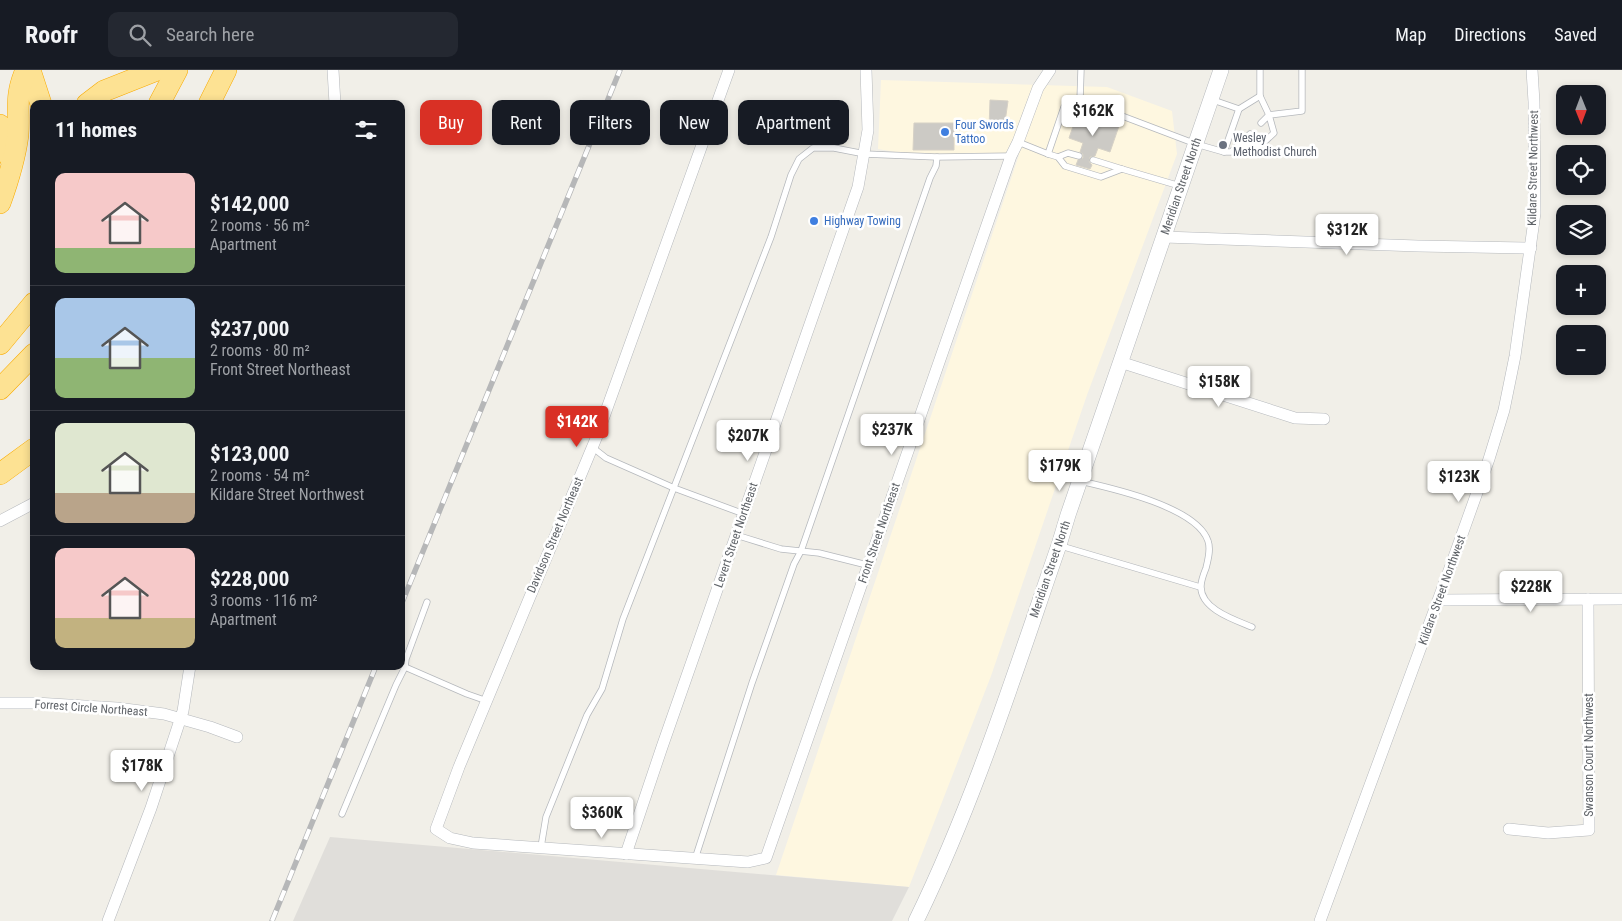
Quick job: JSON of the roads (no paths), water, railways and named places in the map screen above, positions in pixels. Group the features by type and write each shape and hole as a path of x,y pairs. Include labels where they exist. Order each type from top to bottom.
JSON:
{"highway":[{"path":"0,203 12,168 18,134 17,96 26,70"},
{"path":"30,70 40,100"},
{"path":"92,100 104,91 157,70"},
{"path":"161,100 177,70"},
{"path":"211,100 226,70"},
{"path":"0,125 8,146 12,168"},
{"path":"3,341 30,308"},
{"path":"0,389 30,358"},
{"path":"0,474 30,452"}],"street":[{"path":"333,70 335,100"},
{"name":"Davidson Street Northeast","path":"541,848 473,843 450,838 436,829 459,767 592,447 729,70"},
{"name":"Levert Street Northeast","path":"626,854 858,187 868,130 866,70"},
{"name":"Front Street Northeast","path":"695,859 748,862 766,858 1011,156 1038,88 1050,70"},
{"path":"1216,70 1222,70"},
{"name":"Meridian Street North","path":"916,921 970,800 1222,70"},
{"name":"Kildare Street Northwest","path":"1320,921 1439,600 1489,459 1504,410 1515,356 1535,213 1532,70"},
{"path":"1164,237 1531,248"},
{"path":"1120,362 1295,418 1324,419"},
{"path":"0,521 30,505"},
{"path":"1439,600 1622,599"},
{"name":"Swanson Court Northwest","path":"1508,829 1548,833 1589,830 1588,600"},
{"path":"108,921 151,808 180,719 189,670"},
{"name":"Forrest Circle Northeast","path":"0,704 36,703 117,708 164,714 237,737"},
{"path":"541,848 695,859"}],"lane":[{"path":"1080,100 1081,70"},
{"path":"1240,144 1260,146 1274,133 1269,115 1260,96 1260,70"},
{"path":"1261,123 1269,115 1302,112 1302,70"},
{"path":"1224,152 1239,110 1260,96"},
{"path":"1211,99 1239,110"},
{"path":"1048,154 1064,107 1080,100 1196,144 1224,152 1231,152 1250,134"},
{"path":"1018,142 1058,157 1065,166 1101,177 1122,169"},
{"path":"541,848 546,817 588,715 602,689 623,619 771,236 790,175 799,159 813,148 834,148 865,154 937,157 1011,156"},
{"path":"1058,157 1068,153 1079,156"},
{"path":"695,859 752,683 794,564 801,551 930,178 936,166 937,157"},
{"path":"1094,160 1182,187"},
{"path":"592,447 606,458 674,488 744,514"},
{"path":"1080,480 1120,490 1163,505 1200,528 1208,542 1208,559 1200,587 1207,603 1225,616 1252,626"},
{"path":"736,535 781,549 819,553 868,565"},
{"path":"1059,545 1200,587"},
{"path":"427,602 406,659 405,667 467,694 487,700"},
{"path":"342,814 403,670"}],"railway":[{"path":"405,595 620,70"},
{"path":"272,921 374,670"}],"place":[{"name":"Four Swords Tattoo","path":"945,132"},
{"name":"Wesley Methodist Church","path":"1223,145"},
{"name":"Highway Towing","path":"814,221"}]}
